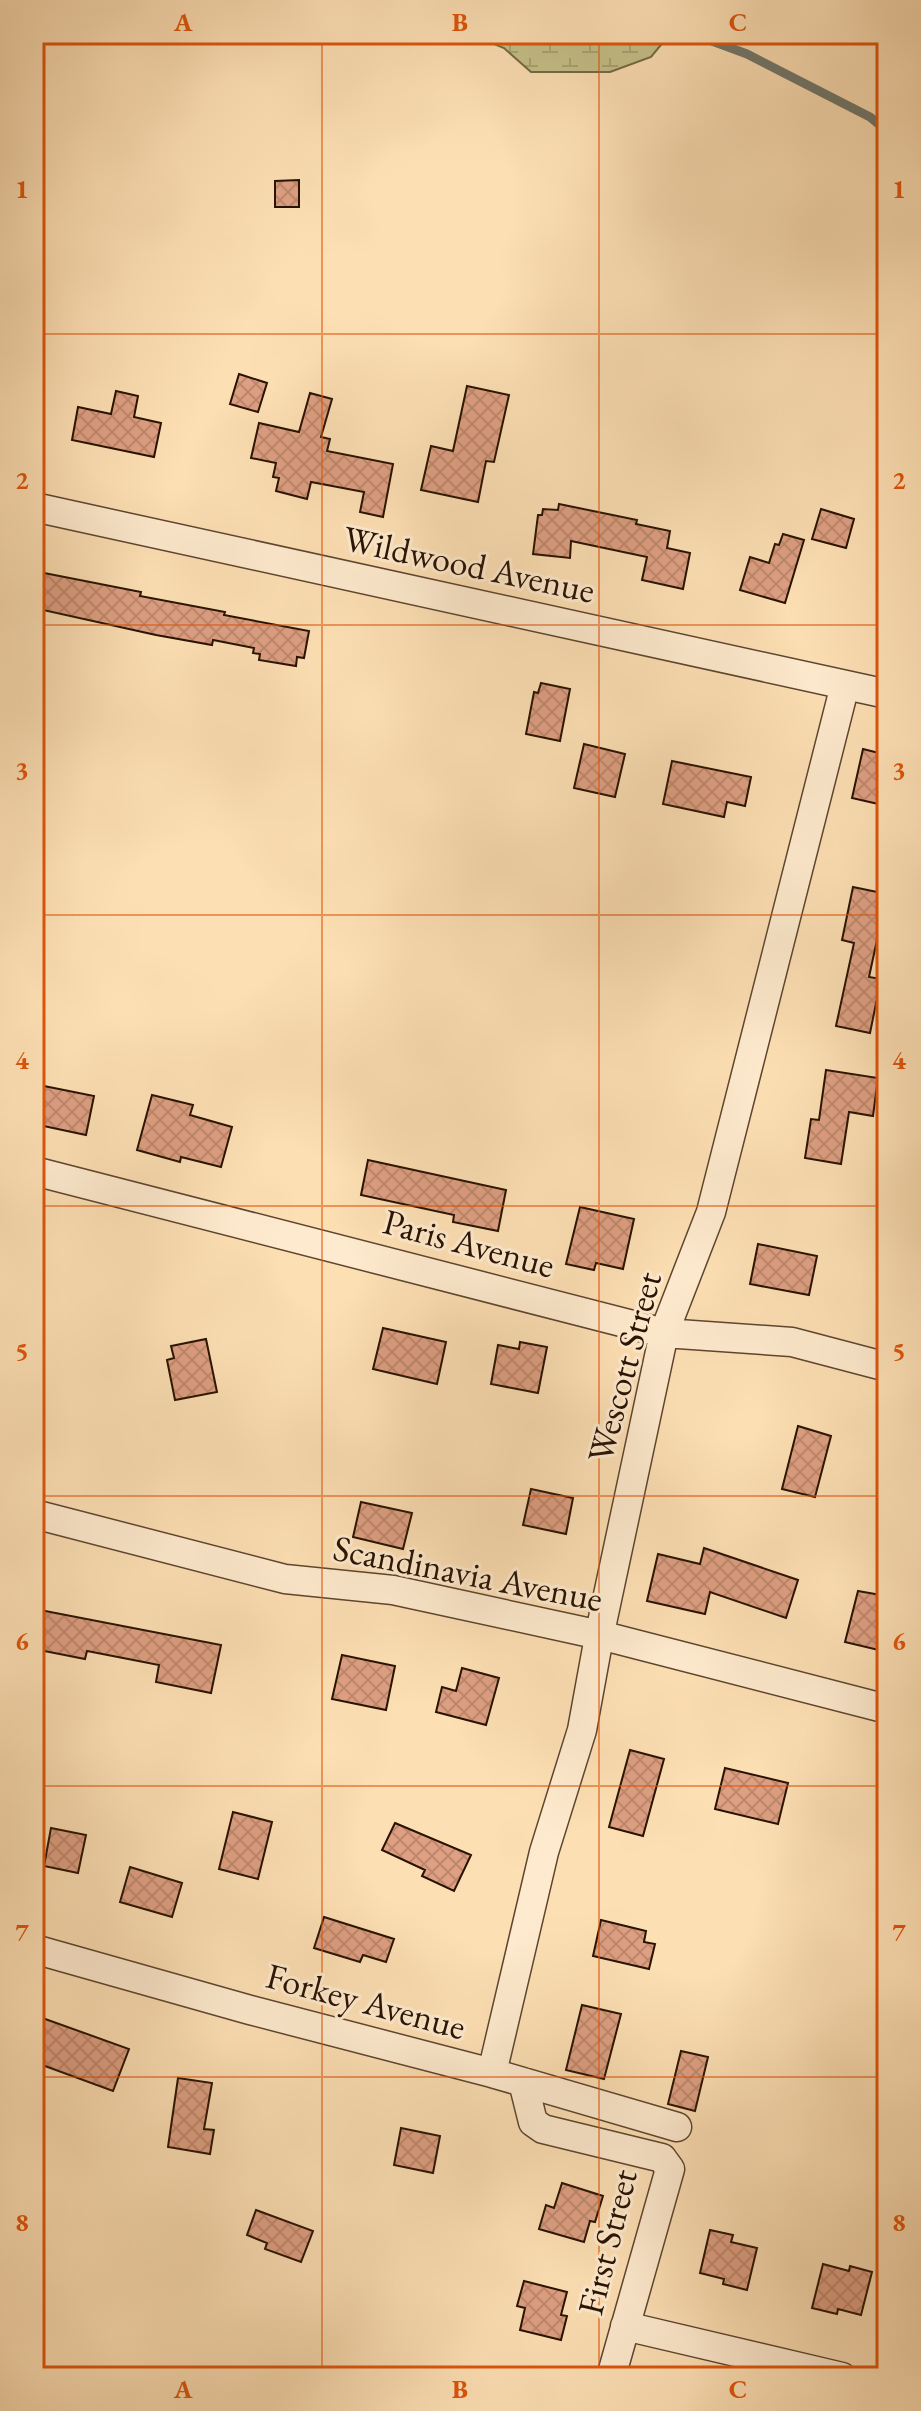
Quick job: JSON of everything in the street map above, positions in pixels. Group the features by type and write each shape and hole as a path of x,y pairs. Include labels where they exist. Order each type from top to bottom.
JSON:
{"street":[{"name":"Wildwood Avenue","path":"34,507 887,694"},
{"name":"Wescott Street","path":"492,2073 544,1852 582,1730 664,1333 711,1212 845,685"},
{"name":"Paris Avenue","path":"34,1171 664,1333 792,1342 887,1367"},
{"name":"Scandinavia Avenue","path":"34,1514 285,1579 393,1590 600,1635 887,1709"},
{"name":"Forkey Avenue","path":"34,1949 250,2010 492,2073 677,2127"},
{"name":"First Street","path":"523,2082 533,2122 543,2129 662,2158 670,2169 611,2377"},
{"path":"625,2326 842,2377"}],"green space":[{"path":"470,34 659,34 665,40 651,57 610,72 531,72 504,48"}],"building":[{"path":"299,180 299,207 275,207 275,181"},
{"path":"239,374 267,383 258,412 230,404"},
{"path":"467,386 509,395 494,462 486,461 478,502 421,490 431,446 453,451"},
{"path":"116,391 138,396 134,417 161,423 154,457 72,440 78,407 111,414"},
{"path":"310,393 332,399 321,437 330,439 327,451 393,464 383,517 360,512 364,492 311,482 307,499 276,491 279,478 273,477 276,463 251,458 259,423 299,432"},
{"path":"559,504 637,520 636,524 670,531 667,548 690,553 683,589 642,580 647,557 571,541 570,558 533,554 538,515 542,515 543,509 558,510"},
{"path":"821,509 854,519 846,548 812,539"},
{"path":"783,534 804,540 785,603 740,590 750,557 769,563 775,544 779,545"},
{"path":"34,571 141,592 140,596 225,612 224,615 309,631 304,658 297,657 296,666 259,660 260,654 253,653 254,648 213,640 212,645 156,635 34,608"},
{"path":"541,683 570,689 560,741 526,734 534,692 538,693"},
{"path":"584,744 625,754 615,797 574,788"},
{"path":"863,749 887,755 887,806 852,798"},
{"path":"672,761 751,777 745,806 727,802 724,817 663,804"},
{"path":"853,887 887,894 869,977 881,979 870,1033 836,1026 854,943 842,940"},
{"path":"826,1070 878,1078 873,1116 849,1112 841,1164 805,1158 811,1119 819,1120"},
{"path":"34,1084 94,1096 86,1135 34,1124"},
{"path":"152,1095 193,1105 190,1115 232,1127 221,1167 181,1157 180,1162 137,1150"},
{"path":"368,1160 506,1190 498,1231 453,1222 454,1215 361,1195"},
{"path":"580,1207 634,1219 623,1269 596,1263 594,1270 566,1264"},
{"path":"758,1244 817,1256 809,1295 750,1284"},
{"path":"383,1328 446,1342 437,1384 373,1369"},
{"path":"206,1339 217,1392 175,1400 167,1360 174,1358 171,1346"},
{"path":"520,1342 547,1347 538,1393 491,1384 498,1345 519,1349"},
{"path":"798,1426 831,1436 815,1497 782,1489"},
{"path":"531,1489 573,1498 566,1534 523,1525"},
{"path":"361,1502 412,1513 403,1549 353,1537"},
{"path":"704,1548 798,1580 786,1618 710,1592 705,1614 647,1601 658,1554 700,1564"},
{"path":"858,1591 887,1596 887,1652 845,1642"},
{"path":"40,1610 221,1645 211,1693 156,1682 159,1665 87,1651 85,1659 34,1649"},
{"path":"342,1655 395,1666 386,1710 332,1699"},
{"path":"462,1668 499,1678 486,1725 436,1712 442,1687 456,1691"},
{"path":"630,1750 664,1759 643,1836 609,1827"},
{"path":"725,1768 788,1783 778,1824 715,1809"},
{"path":"233,1812 272,1822 258,1879 219,1869"},
{"path":"395,1823 471,1855 454,1891 422,1876 425,1870 382,1850"},
{"path":"51,1828 86,1835 78,1873 44,1866"},
{"path":"130,1867 182,1883 172,1917 120,1902"},
{"path":"324,1917 394,1939 386,1962 363,1955 360,1962 314,1948"},
{"path":"601,1920 646,1931 644,1942 655,1944 649,1969 593,1956"},
{"path":"582,2005 621,2014 604,2079 566,2070"},
{"path":"34,2015 129,2049 113,2091 34,2062"},
{"path":"681,2051 708,2057 695,2111 668,2104"},
{"path":"178,2078 212,2083 204,2129 214,2130 210,2154 168,2147"},
{"path":"401,2128 440,2136 433,2173 394,2165"},
{"path":"562,2183 603,2196 595,2222 590,2221 584,2242 539,2229 546,2205 554,2208"},
{"path":"256,2210 313,2231 301,2262 265,2249 267,2243 247,2235"},
{"path":"710,2230 733,2235 731,2242 757,2248 747,2290 723,2284 724,2279 700,2273"},
{"path":"823,2264 849,2271 850,2266 872,2272 861,2315 838,2309 837,2314 812,2308"},
{"path":"524,2281 567,2292 561,2315 567,2316 561,2340 520,2330 525,2308 517,2306"}],"waterway":[{"path":"693,34 747,54 870,117 887,131"}]}
